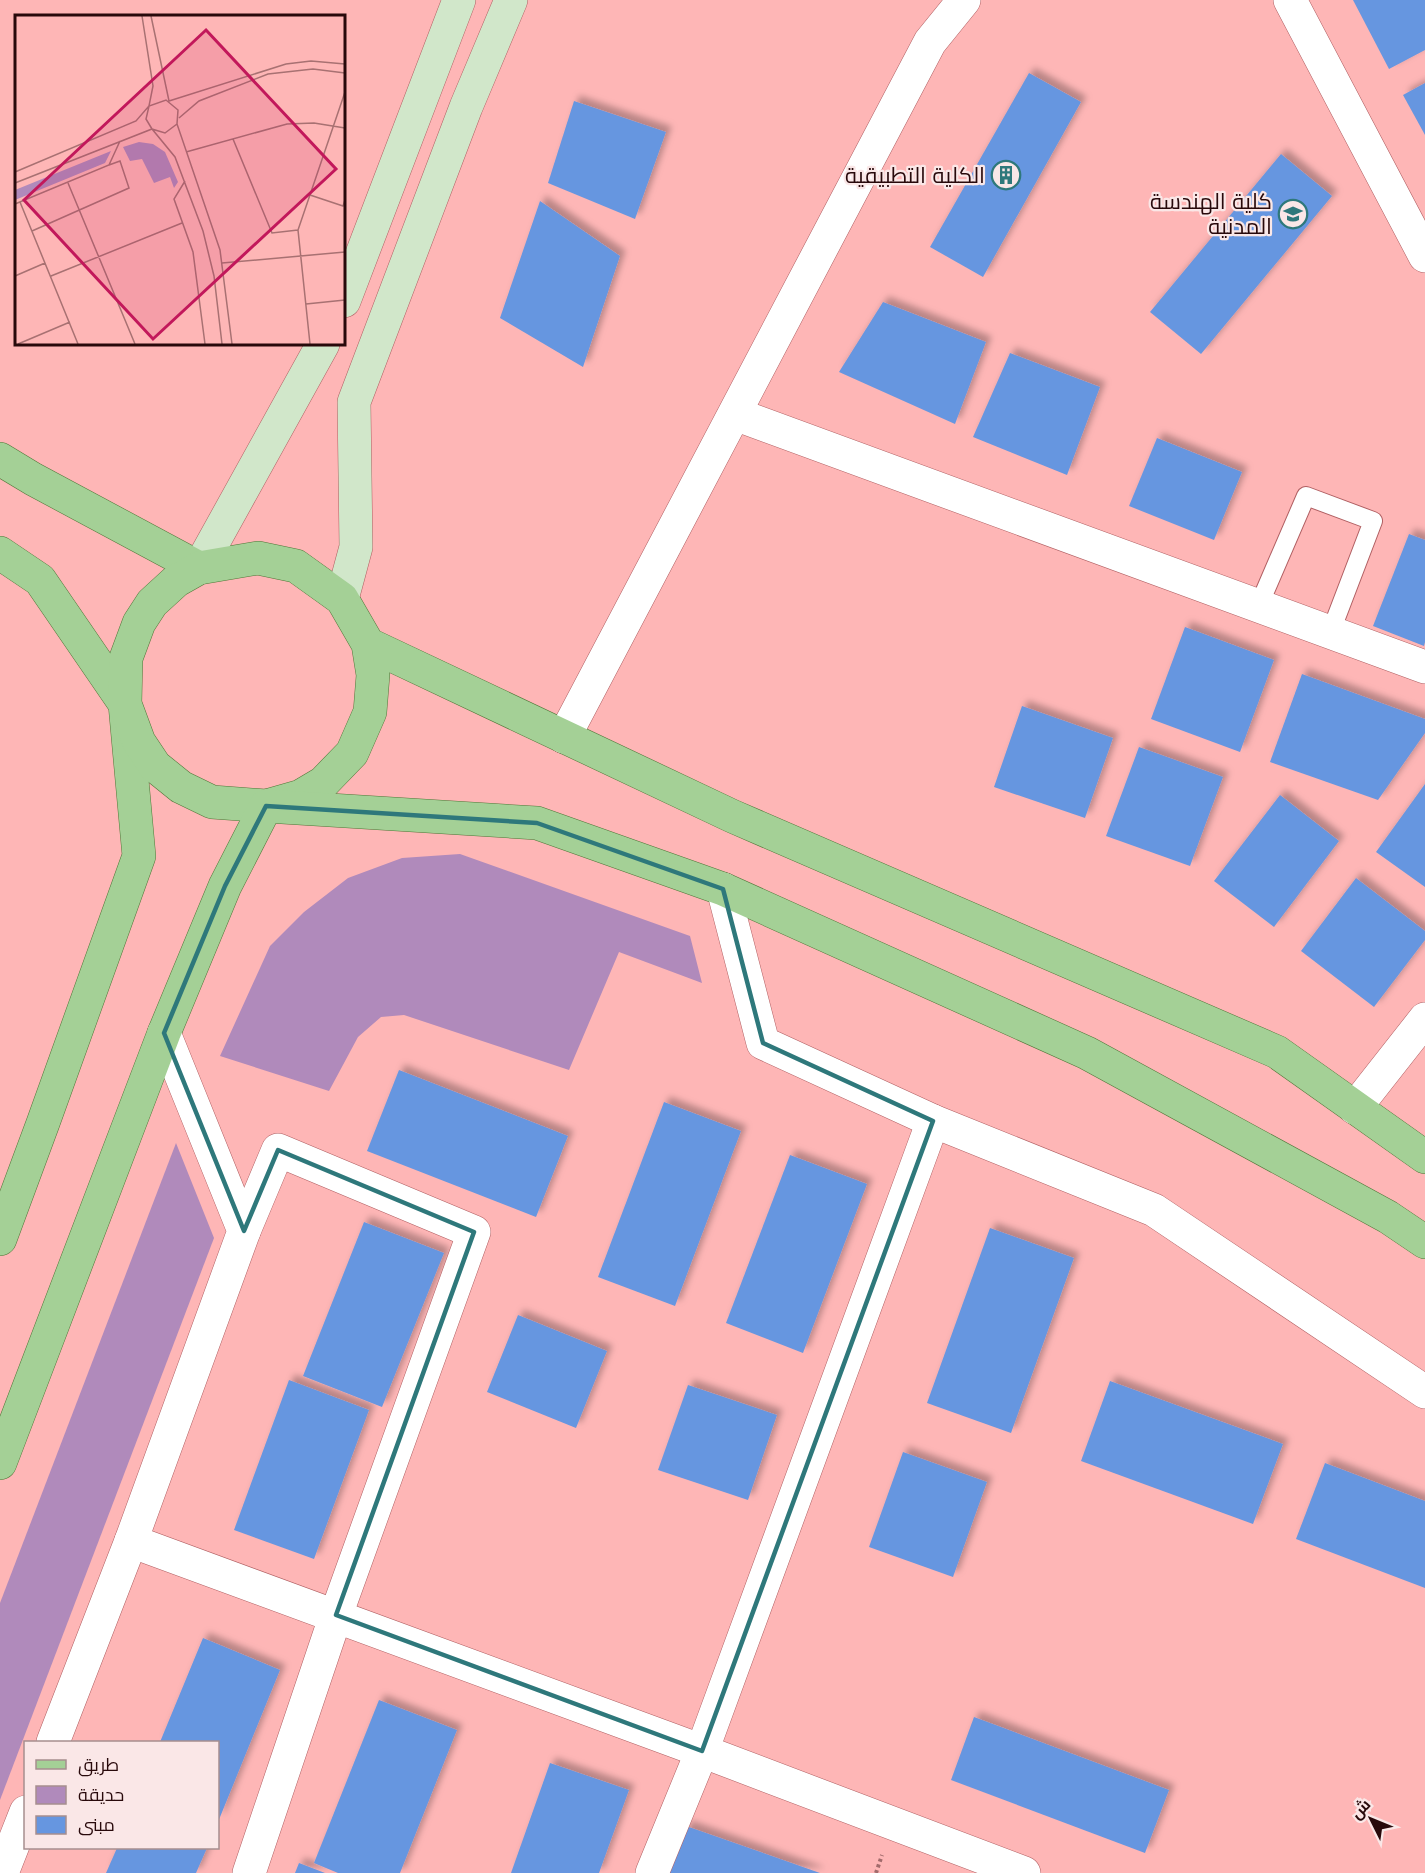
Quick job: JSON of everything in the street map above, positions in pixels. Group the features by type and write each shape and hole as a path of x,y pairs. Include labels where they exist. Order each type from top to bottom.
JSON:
{"main road":[{"path":"345,298 459,0"},
{"path":"342,599 356,548 354,402 466,107 511,0"},
{"path":"199,568 322,345"},
{"path":"0,459 199,568"},
{"path":"0,553 40,580 125,704 139,742 155,765 181,787 212,802 537,823 723,889 1087,1053 1388,1217 1425,1242"},
{"path":"0,1239 139,856 125,704 126,658 139,623 152,603 176,580 199,568 258,558 296,566 342,599 368,644 373,675 370,712 351,753 323,783 301,796 266,806 225,886 164,1033 0,1464"},
{"path":"368,644 732,816 1277,1052 1425,1157"}],"street":[{"path":"564,737 930,42 964,0"},
{"path":"1290,0 1425,256"},
{"path":"735,414 1425,667"},
{"path":"723,889 763,1043 933,1121 1154,1210 1425,1392"},
{"path":"1355,1108 1425,1018"},
{"path":"164,1033 244,1231"},
{"path":"652,1873 702,1751 933,1121"},
{"path":"53,1741 131,1541 244,1231 278,1150 474,1232 336,1615 249,1873"},
{"path":"131,1541 702,1751 1024,1873"},
{"path":"2,1873 24,1817"}],"lane":[{"path":"1259,605 1306,496 1374,521 1330,631"}],"highlighted area":[{"path":"266,806 537,823 723,889 763,1043 933,1121 702,1751 336,1615 474,1232 278,1150 244,1231 164,1033 225,886"}],"green space":[{"path":"460,854 690,936 702,983 619,952 569,1070 404,1015 381,1017 358,1037 329,1091 220,1056 270,946 304,912 348,878 402,858"},
{"path":"176,1143 214,1238 0,1800 0,1603"}],"building":[{"path":"1353,0 1425,0 1425,50 1389,69"},
{"name":"الكلية التطبيقية","path":"1029,73 1081,102 983,277 930,247"},
{"path":"1425,83 1425,135 1403,95"},
{"path":"574,101 666,132 635,219 548,183"},
{"path":"1281,154 1332,196 1201,354 1150,312"},
{"path":"540,201 620,256 583,367 500,318"},
{"path":"883,302 986,342 955,424 839,372"},
{"path":"1010,353 1100,387 1067,475 973,437"},
{"path":"1157,438 1242,472 1214,540 1129,506"},
{"path":"1409,534 1425,540 1424,646 1373,626"},
{"path":"1185,627 1274,660 1240,752 1151,719"},
{"path":"1302,674 1425,719 1425,733 1378,800 1270,762"},
{"path":"1022,706 1113,738 1085,818 994,787"},
{"path":"1139,747 1223,777 1190,866 1106,836"},
{"path":"1425,784 1425,887 1376,852"},
{"path":"1280,795 1339,841 1274,927 1214,881"},
{"path":"1356,878 1425,931 1425,940 1374,1007 1301,951"},
{"path":"399,1070 568,1136 536,1217 367,1151"},
{"path":"664,1102 741,1131 675,1306 598,1277"},
{"path":"790,1155 867,1184 803,1353 726,1323"},
{"path":"364,1222 444,1253 382,1407 303,1376"},
{"path":"990,1228 1074,1258 1011,1433 927,1403"},
{"path":"518,1315 607,1351 576,1428 487,1392"},
{"path":"289,1380 369,1410 314,1559 234,1530"},
{"path":"1110,1381 1283,1444 1253,1524 1081,1461"},
{"path":"688,1385 777,1415 748,1500 658,1470"},
{"path":"903,1452 987,1482 953,1577 869,1547"},
{"path":"1325,1463 1425,1501 1425,1588 1296,1539"},
{"path":"203,1638 280,1670 219,1820 219,1741 160,1741"},
{"path":"379,1700 457,1730 400,1873 338,1873 314,1863"},
{"path":"974,1717 1169,1790 1145,1853 951,1780"},
{"path":"550,1763 629,1790 599,1873 511,1873"},
{"path":"686,1826 820,1873 669,1873"},
{"path":"117,1849 207,1849 196,1873 106,1873"},
{"path":"299,1863 325,1873 295,1873"}],"place":[{"name":"الكلية التطبيقية","path":"1006,175"},
{"name":"كلية الهندسة المدنية","path":"1293,214"}]}
